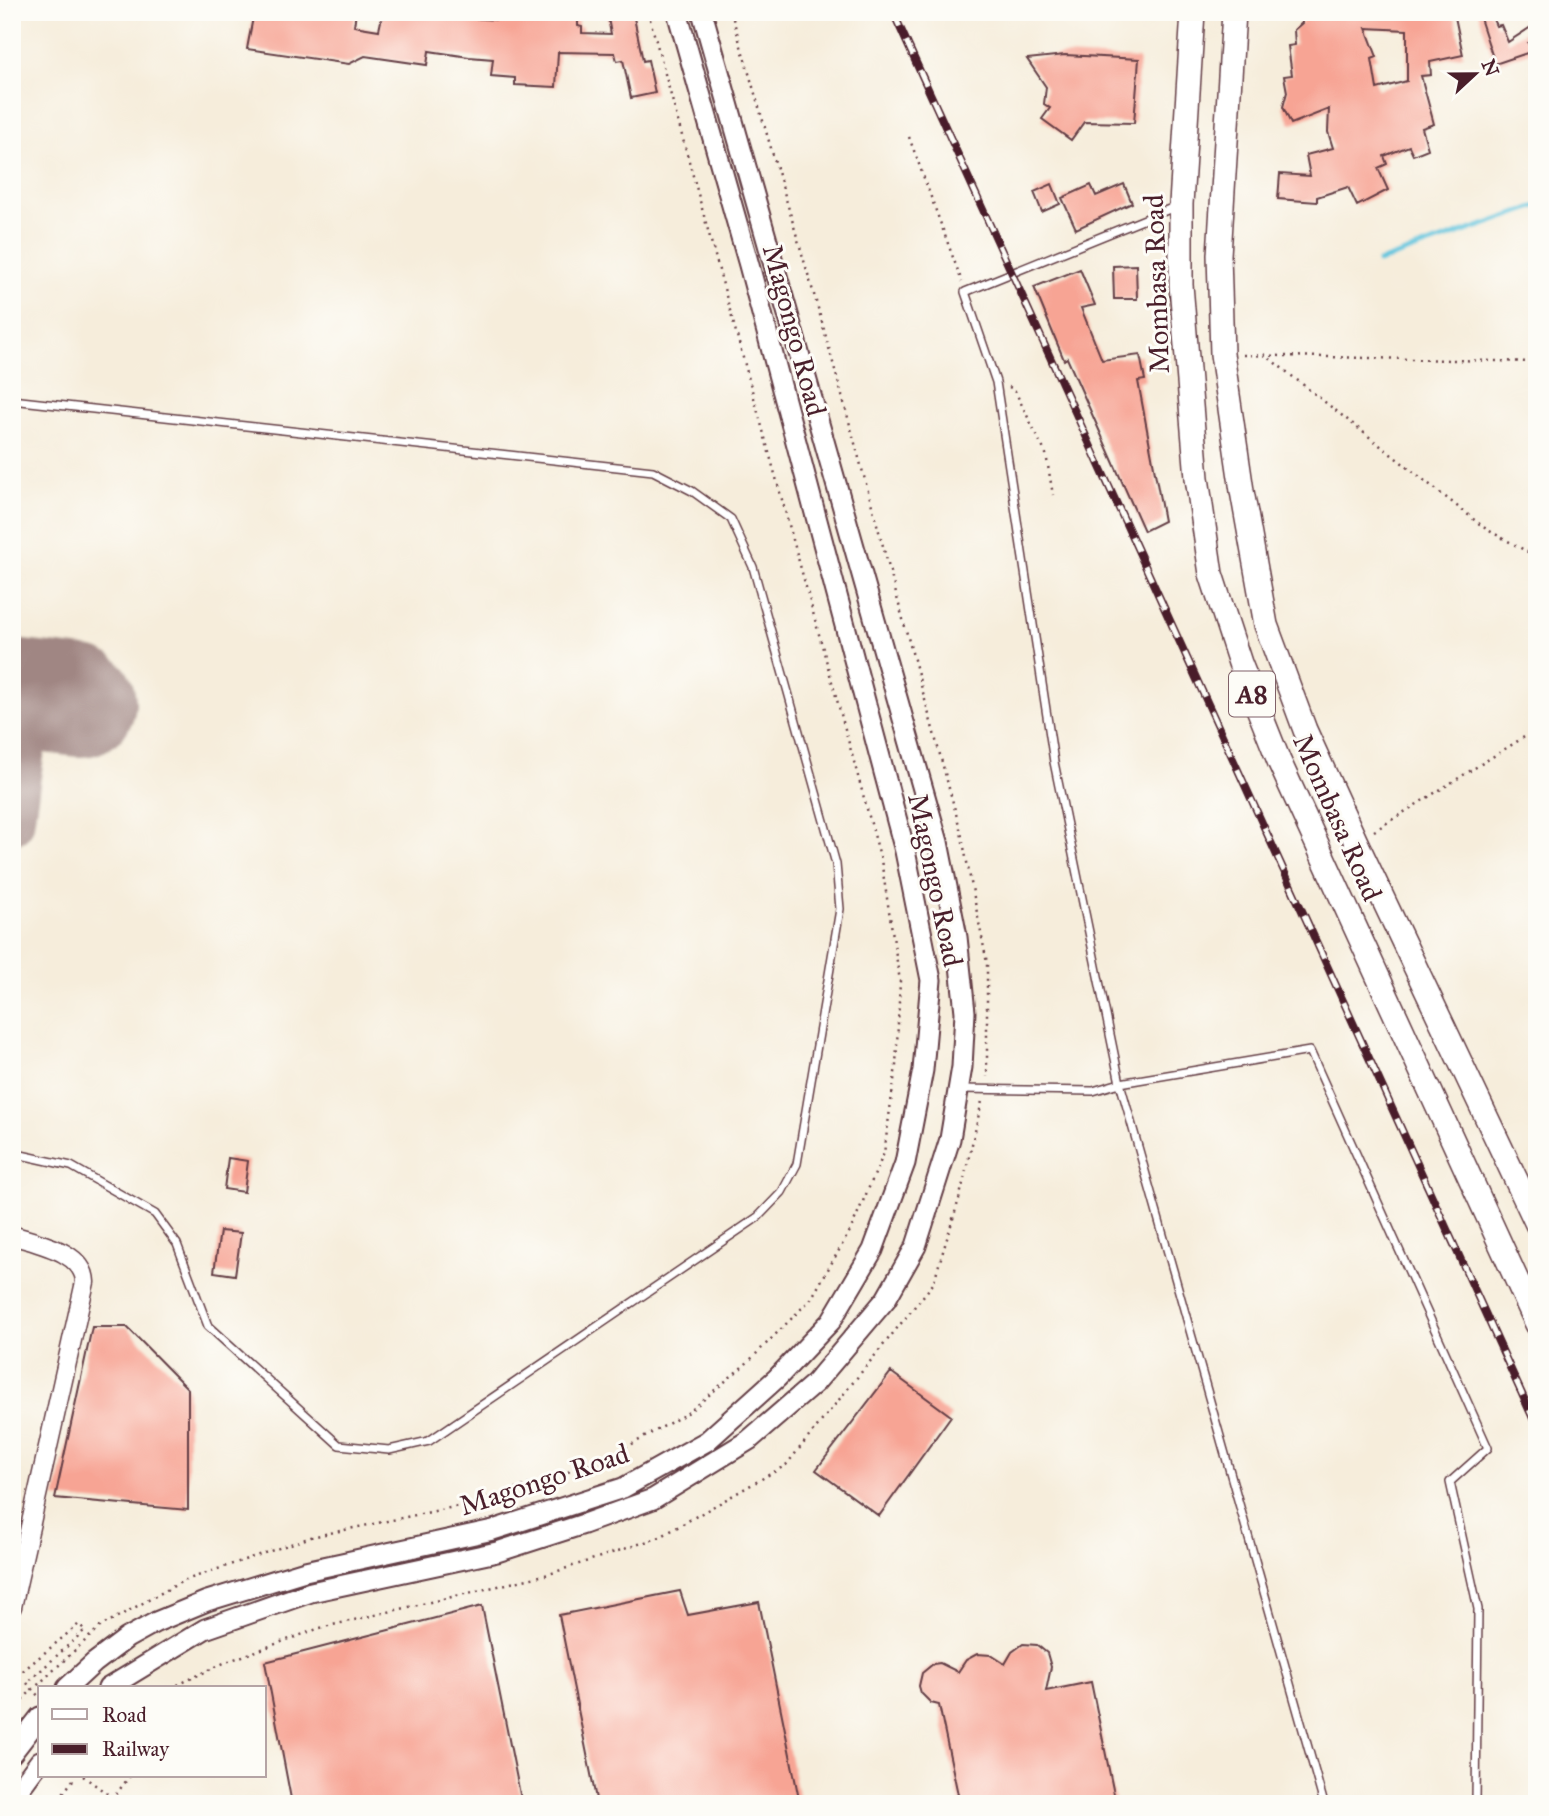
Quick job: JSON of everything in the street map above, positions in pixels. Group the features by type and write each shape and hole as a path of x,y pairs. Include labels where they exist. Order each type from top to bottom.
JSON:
{"highway":[{"name":"Mombasa Road","path":"1193,12 1181,204 1181,285 1197,478 1212,574 1240,663 1279,761 1537,1324"},
{"name":"Mombasa Road","path":"1234,12 1219,255 1222,354 1242,491 1266,625 1306,730 1356,842 1537,1224"}],"main road":[{"name":"Magongo Road","path":"69,1686 127,1638 156,1622 207,1601 305,1571 493,1530 623,1488 707,1441 777,1378 831,1321 873,1250 905,1163 923,1070 930,980 905,852 749,265 677,12"},
{"name":"Magongo Road","path":"111,1686 205,1629 311,1592 497,1552 653,1499 749,1440 815,1384 886,1299 916,1246 950,1139 959,1089 965,1012 957,937 938,842 702,12"},
{"path":"905,852 938,842"},
{"path":"12,1753 38,1720"},
{"path":"12,1800 38,1764"}],"street":[{"path":"12,1235 69,1257 85,1273 85,1282 12,1607"}],"lane":[{"path":"1181,204 965,292 996,382 1054,762 1120,1083 1324,1804"},
{"path":"12,400 653,471 692,491 730,519 753,567 836,864 840,909 797,1164 782,1192 758,1217 429,1441 389,1450 339,1445 208,1326 177,1244 155,1214 71,1166 12,1153"},
{"path":"959,1089 1093,1091 1120,1083 1310,1051 1488,1448 1450,1482 1478,1609 1476,1804"}],"path":[{"path":"12,1710 101,1626 183,1581 311,1537 473,1503 578,1469 604,1460 689,1412 748,1363 811,1299 850,1231 884,1153 896,1066 900,981 881,860 648,12"},
{"path":"731,12 821,315 961,832 987,963 987,1079"},
{"path":"909,137 965,292"},
{"path":"1222,354 1537,362"},
{"path":"1264,354 1486,529 1537,556"},
{"path":"996,382 1014,389 1046,454 1054,495"},
{"path":"1356,842 1537,729"},
{"path":"175,1686 226,1662 320,1628 550,1574 660,1537 786,1465 933,1284 960,1196 984,1092"},
{"path":"19,1704 12,1680 79,1624 85,1630 27,1683 38,1696"},
{"path":"55,1804 74,1778"},
{"path":"86,1778 113,1798 128,1778"}],"building":[{"path":"254,12 356,12 354,26 379,30 383,12 409,12 439,18 440,14 517,21 514,12 578,12 578,26 582,27 582,33 611,34 608,18 633,13 643,61 648,60 655,93 631,98 623,60 617,61 615,53 558,52 556,87 515,85 515,78 491,76 493,59 429,51 427,65 365,56 349,64 247,49"},
{"path":"1301,12 1454,12 1463,55 1430,62 1431,75 1421,76 1434,124 1422,128 1428,149 1413,155 1409,146 1384,156 1387,164 1378,168 1388,190 1357,206 1348,187 1317,197 1317,202 1278,199 1280,174 1310,176 1306,155 1333,148 1328,132 1329,109 1291,124 1283,107 1287,92 1284,76 1292,75 1288,46 1295,45 1294,30 1302,23","holes":["1366,28 1407,30 1407,81 1377,89 1372,59 1377,57"]},
{"path":"1478,12 1490,12 1496,26 1501,25 1508,42 1537,23 1537,38 1528,43 1533,51 1495,64"},
{"path":"1065,55 1139,59 1134,123 1084,122 1071,140 1042,119 1050,108 1044,104 1046,87 1027,59"},
{"path":"1052,184 1060,204 1042,212 1034,192"},
{"path":"1124,184 1132,203 1076,229 1062,198 1091,185 1096,196"},
{"path":"1136,265 1137,299 1114,299 1113,266"},
{"path":"1080,269 1095,305 1081,308 1102,360 1140,355 1145,380 1138,381 1164,521 1144,531 1067,358 1064,360 1034,287"},
{"path":"228,1158 248,1161 244,1192 224,1189"},
{"path":"220,1231 241,1233 235,1275 214,1272"},
{"path":"92,1327 127,1327 188,1389 188,1510 55,1498"},
{"path":"891,1372 951,1416 879,1516 816,1470"},
{"path":"680,1591 688,1615 759,1602 800,1804 597,1804 559,1615"},
{"path":"482,1606 522,1804 292,1804 265,1662"},
{"path":"1023,1644 1037,1645 1047,1653 1051,1667 1046,1691 1091,1682 1116,1804 960,1804 939,1705 931,1703 921,1693 919,1686 922,1673 933,1664 940,1663 958,1672 966,1660 977,1654 991,1655 1005,1664 1012,1652"}],"waterway":[{"path":"1379,262 1537,206"}],"taxiway":[{"path":"12,823 31,696"}],"runway":[{"path":"12,694 81,702"}],"railway":[{"path":"893,12 1537,1427"}]}
